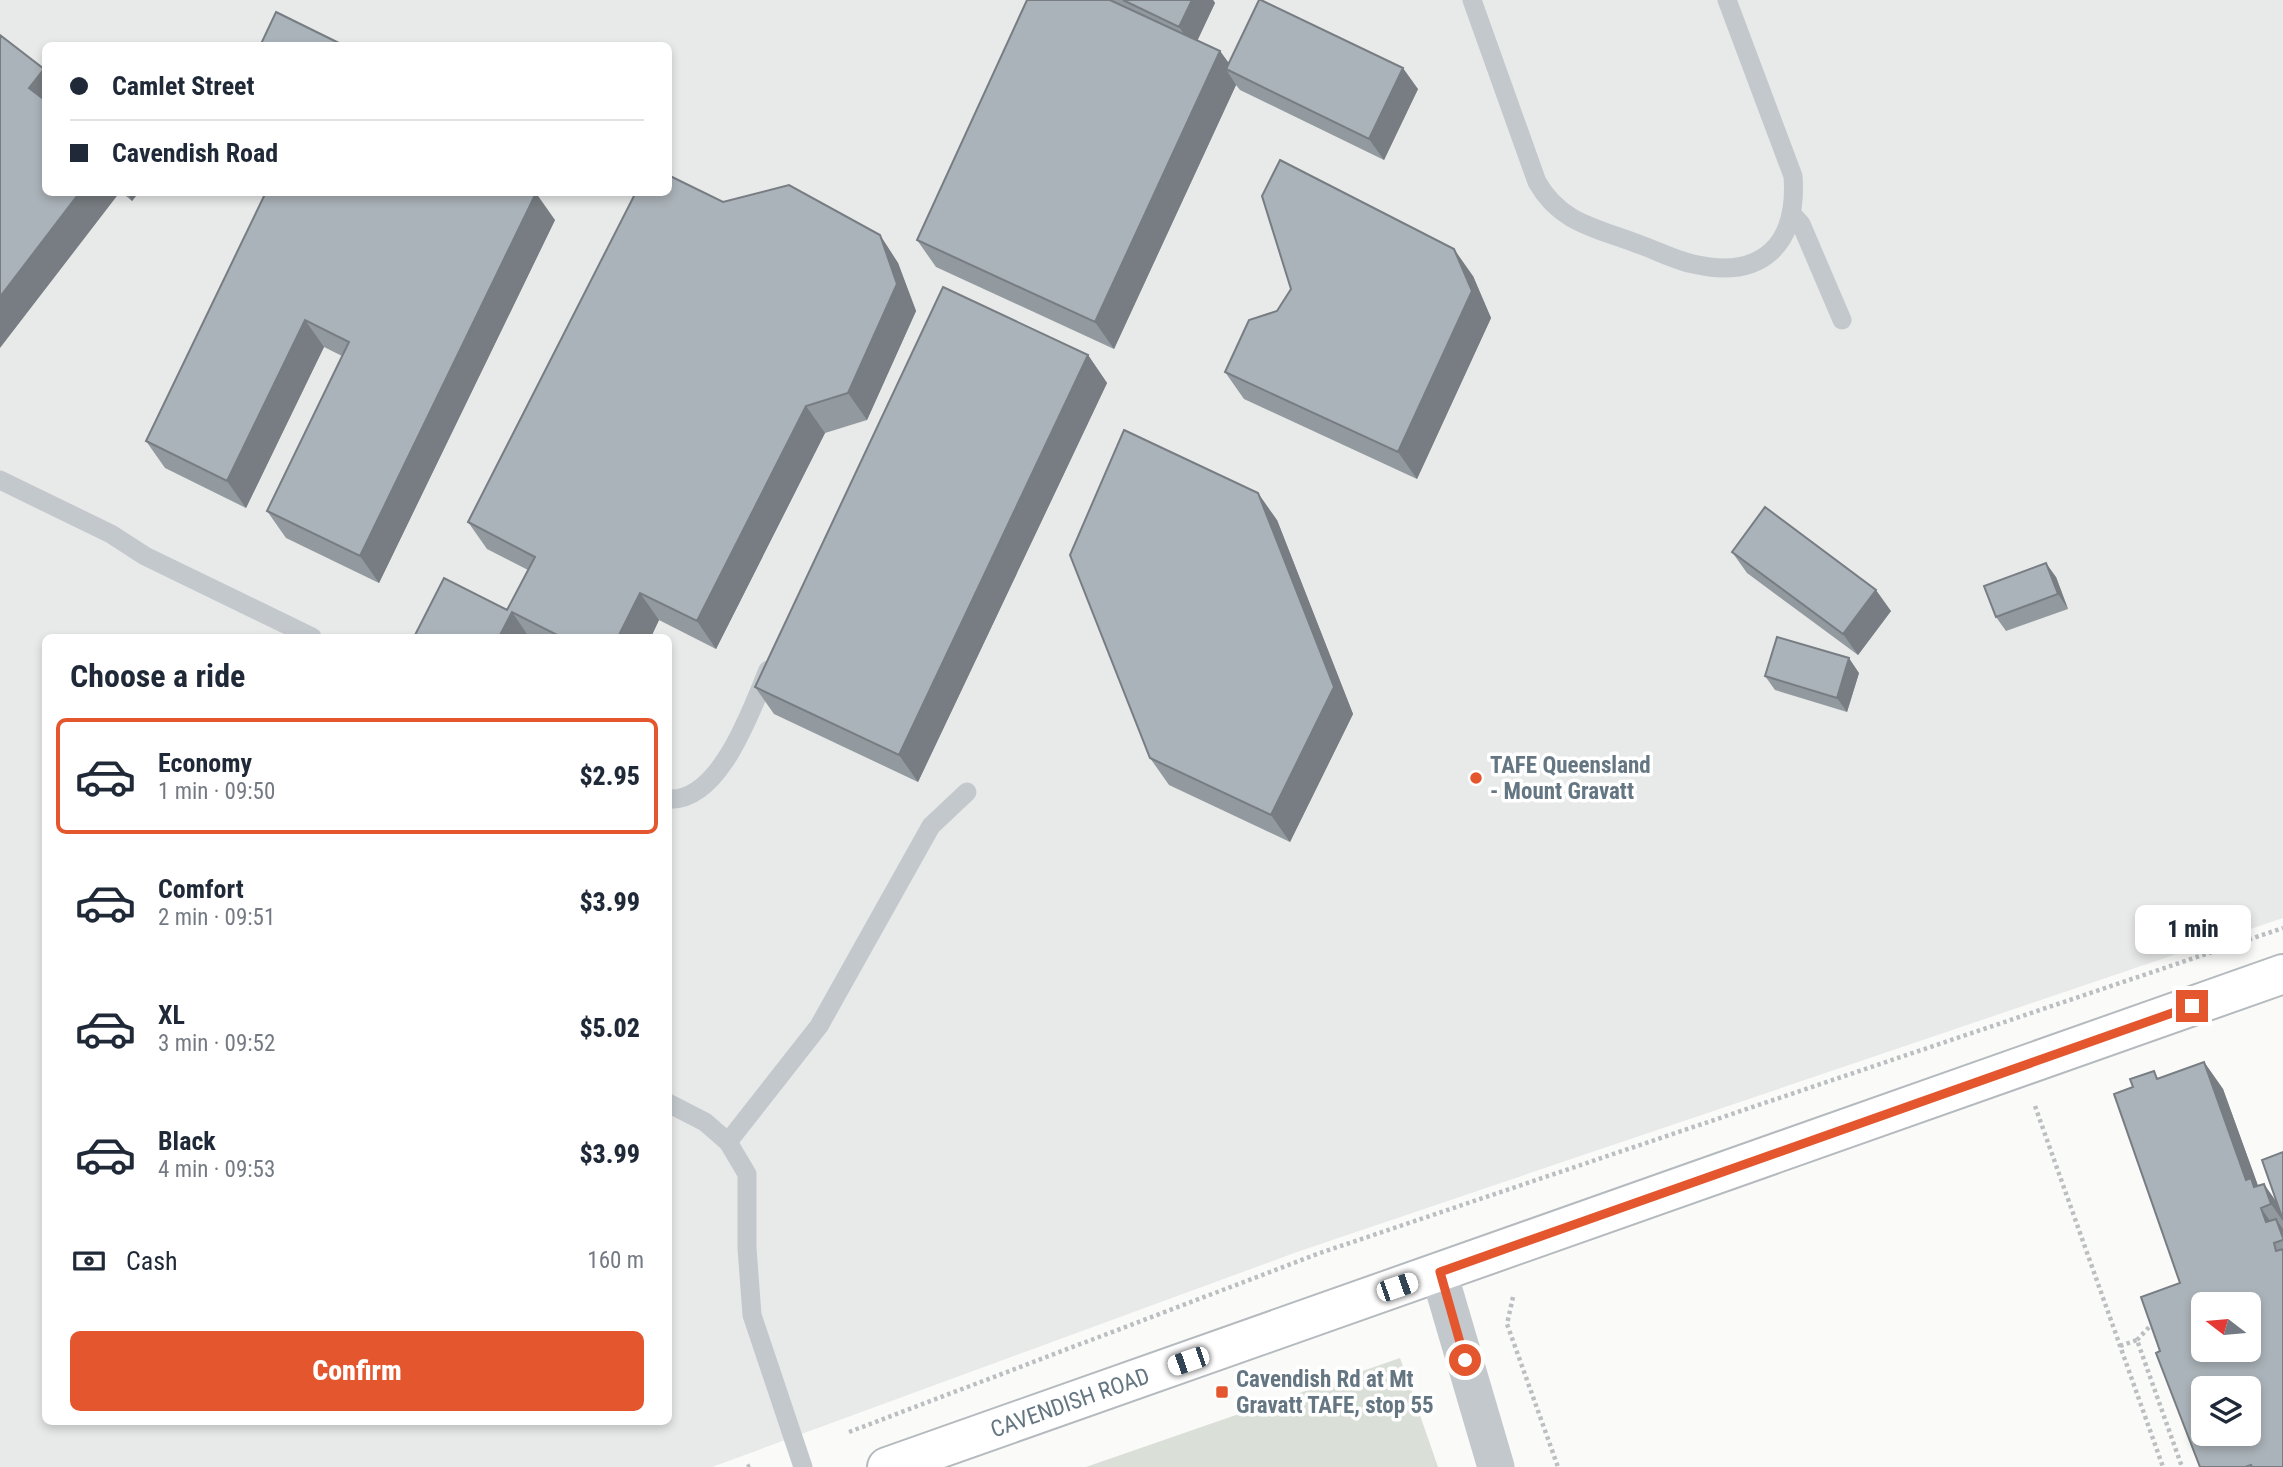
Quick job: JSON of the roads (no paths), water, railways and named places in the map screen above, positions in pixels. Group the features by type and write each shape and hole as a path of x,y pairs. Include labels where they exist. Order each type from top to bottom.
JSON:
{"main road":[{"name":"CAVENDISH ROAD","path":"887,1467 2283,974"}],"street":[{"path":"1440,1272 1496,1467"}],"lane":[{"path":"1472,0 1537,181 1549,203 1559,211 1692,264 1726,268 1746,267 1774,251 1792,214 1793,176 1727,0"},
{"path":"1792,214 1801,224 1842,320"},
{"path":"0,480 111,534 145,556 306,634"},
{"path":"672,799 677,800 713,780 742,732 777,648"},
{"path":"728,1142 819,1026 931,826 967,792"},
{"path":"672,1105 705,1122 728,1142 747,1174 747,1248 752,1315 803,1467"}],"place":[{"name":"TAFE Queensland - Mount Gravatt","path":"1476,778"},
{"name":"Cavendish Rd at Mt Gravatt TAFE, stop 55","path":"1222,1392"}]}
